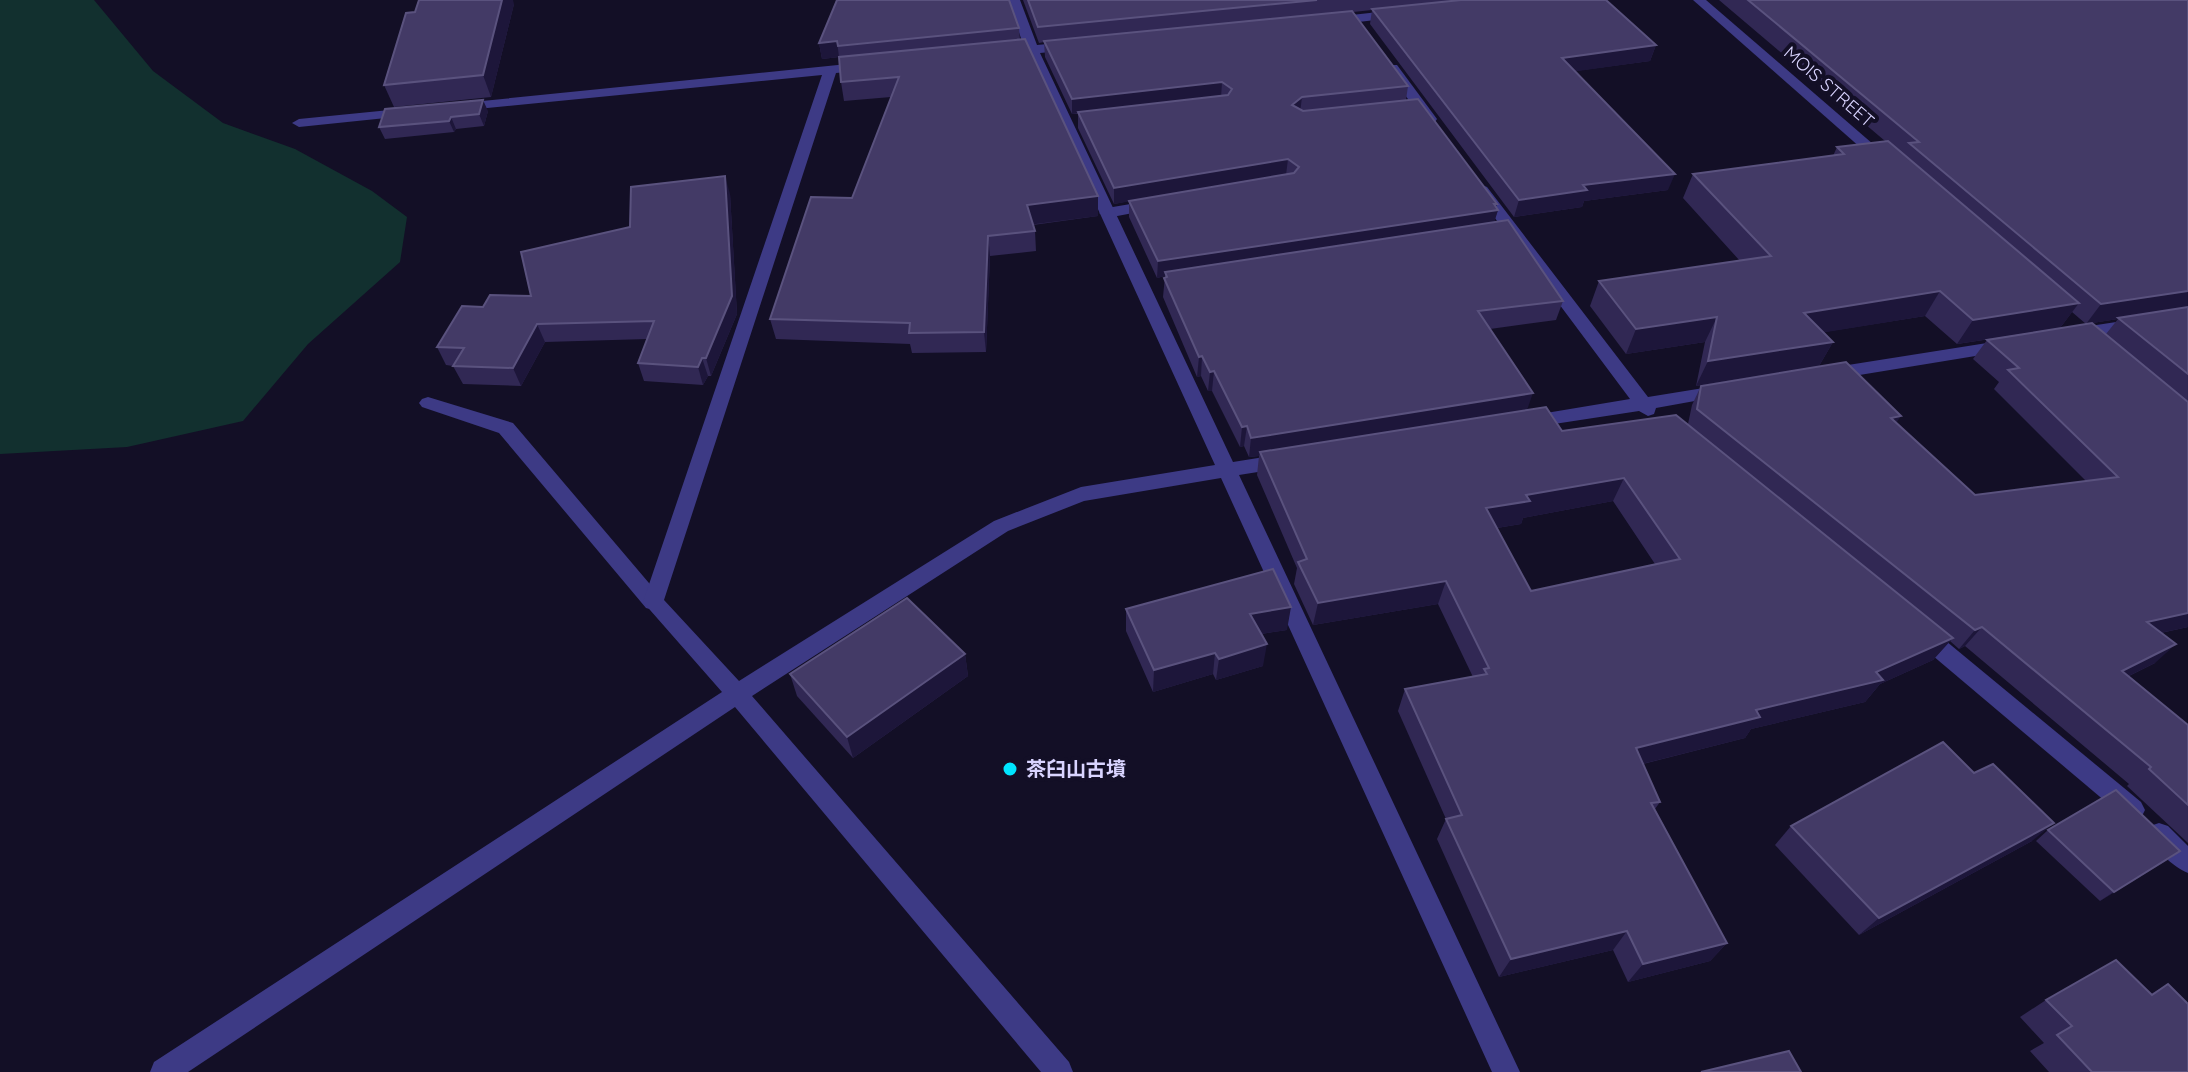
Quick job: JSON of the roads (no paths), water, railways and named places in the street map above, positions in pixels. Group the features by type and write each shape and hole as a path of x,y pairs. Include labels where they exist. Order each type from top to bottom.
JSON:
{"street":[{"path":"1014,0 1032,50 1073,121 1107,213 1149,287 1225,470 1506,1072"},
{"name":"MOIS STREET","path":"1699,0 1890,167"},
{"path":"1324,22 1360,25 1418,12"},
{"path":"985,55 1078,45"},
{"path":"1383,56 1413,108 1439,132"},
{"path":"439,109 877,65"},
{"path":"653,602 830,70"},
{"path":"299,123 424,111"},
{"path":"1476,181 1505,232 1641,404 1666,424"},
{"path":"1107,213 1167,203"},
{"path":"2051,339 2188,316"},
{"path":"1814,376 2019,344"},
{"path":"1503,426 1736,389"},
{"path":"428,403 506,428 1059,1072"},
{"path":"164,1072 737,694 1001,526 1081,494 1302,458"},
{"path":"1899,615 2107,786 2188,862"}],"place":[{"name":"茶臼山古墳","path":"1010,769"}]}
